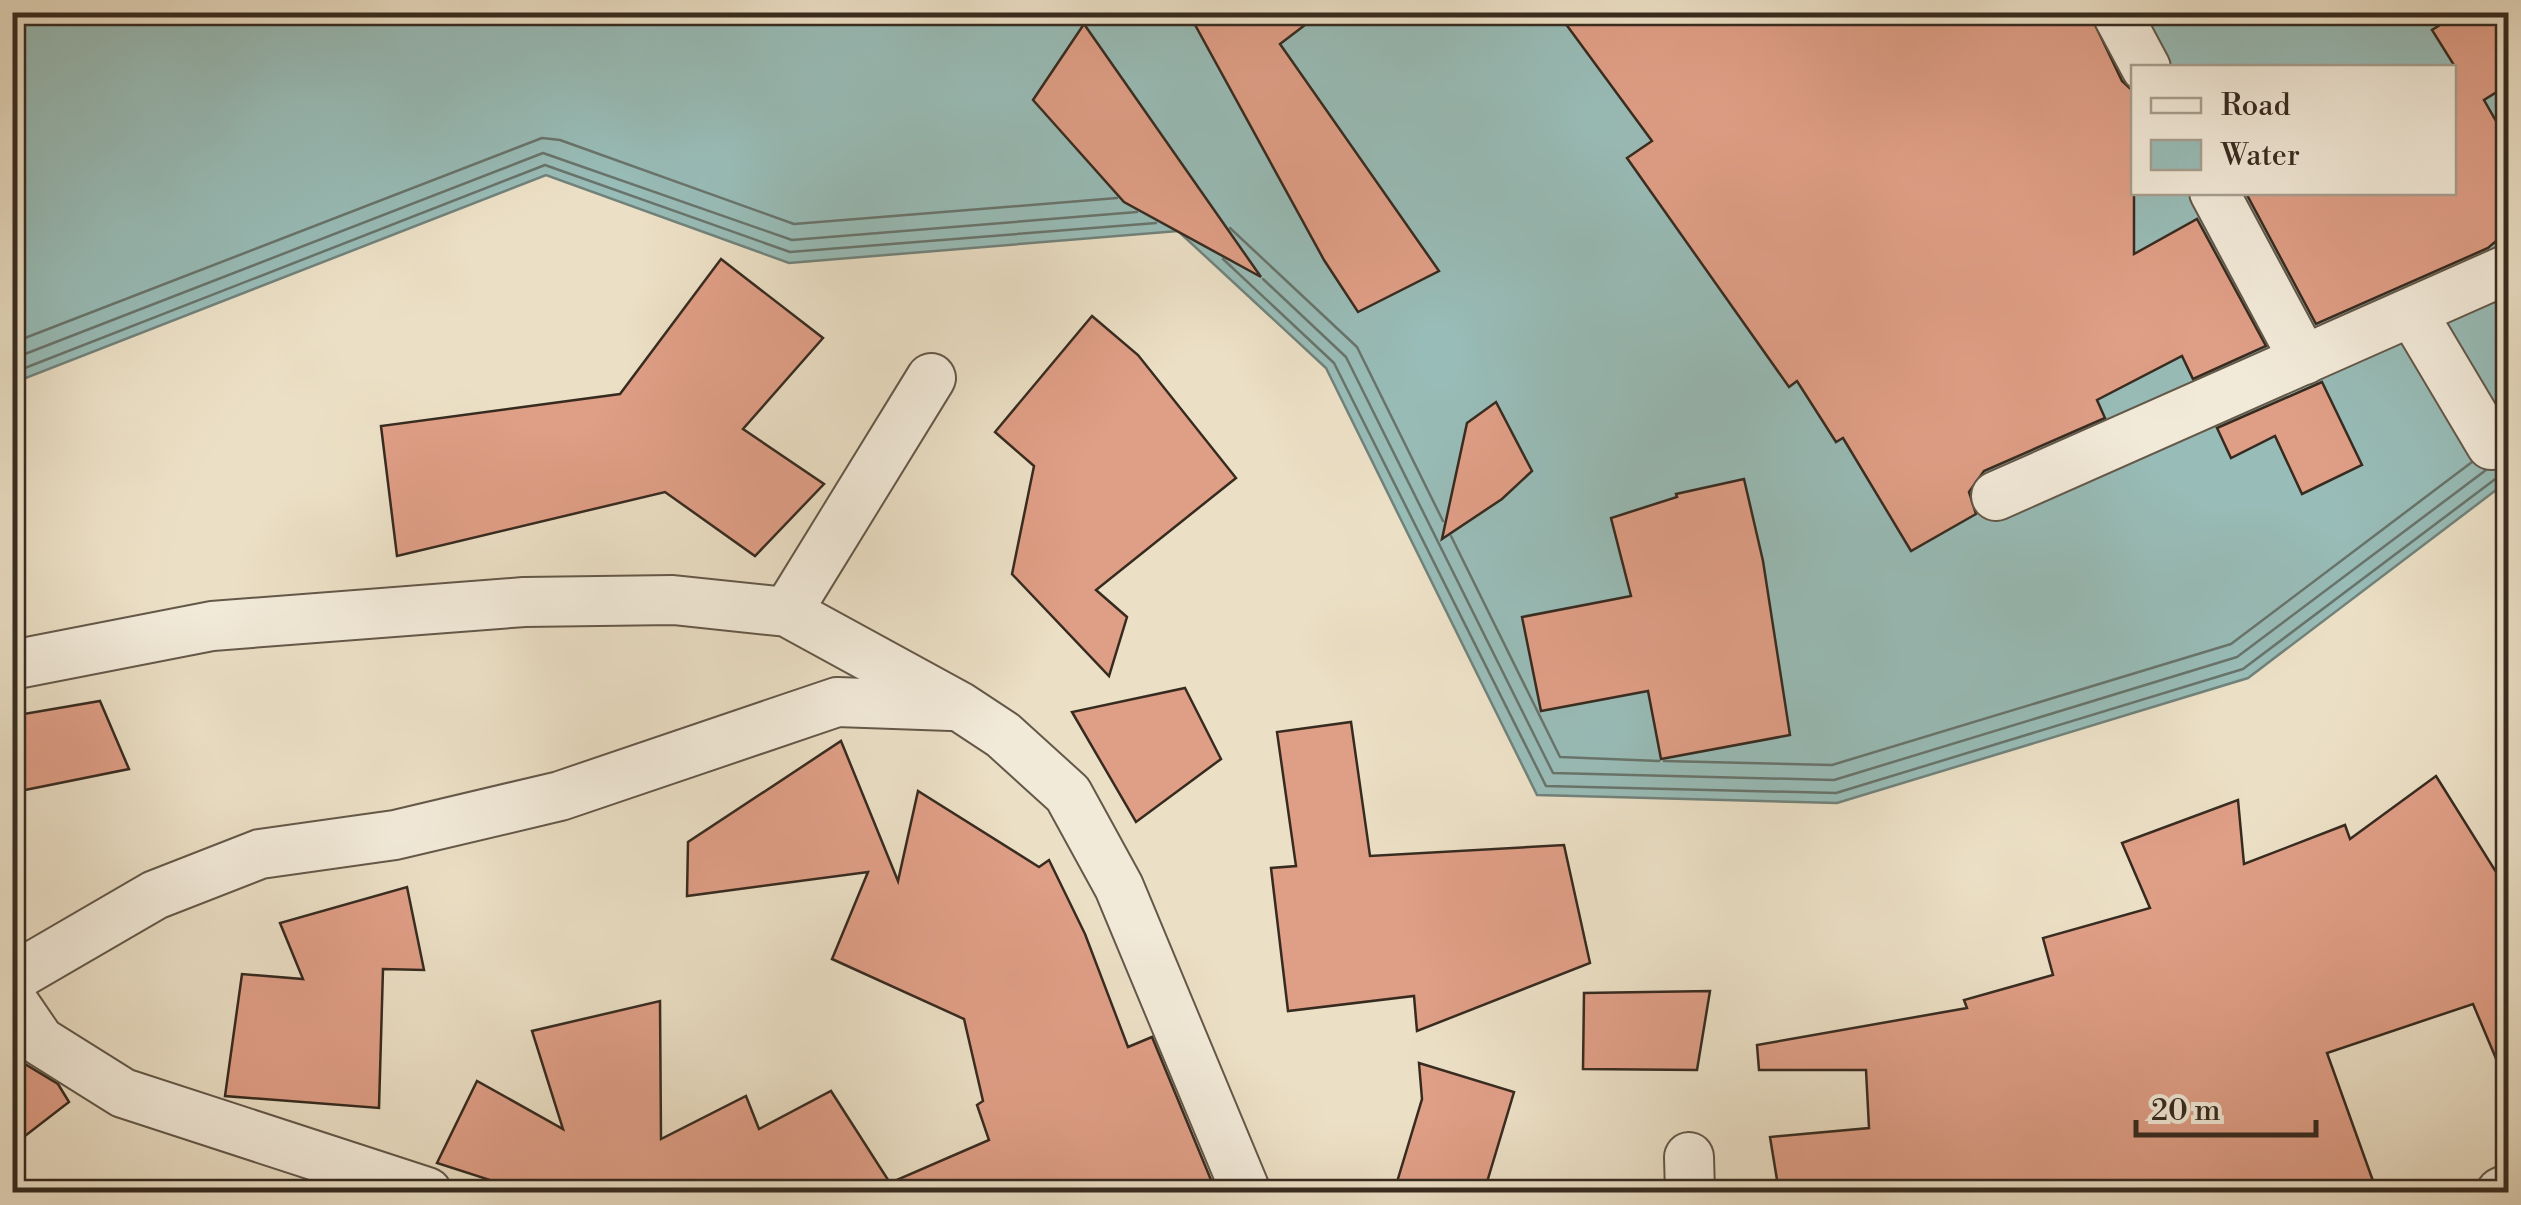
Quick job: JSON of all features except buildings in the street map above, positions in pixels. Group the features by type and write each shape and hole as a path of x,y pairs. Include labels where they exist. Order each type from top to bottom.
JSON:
{"street":[{"path":"2116,12 2144,65"},
{"path":"2216,195 2304,360"},
{"path":"1996,496 2414,314 2508,269"},
{"path":"2414,314 2490,445"},
{"path":"787,612 932,378"},
{"path":"12,665 212,626 524,602 672,600 787,612 959,706 1003,735 1068,794 1119,888 1246,1192"},
{"path":"12,978 155,895 260,854 395,835 560,796 837,702 959,706"},
{"path":"12,1000 40,1041 123,1094 426,1192"},
{"path":"2501,1192 2508,1190"}],"water":[{"path":"13,13 2508,13 2508,481 2248,678 1837,803 1537,795 1326,368 1178,231 789,263 546,175 13,383"}]}
